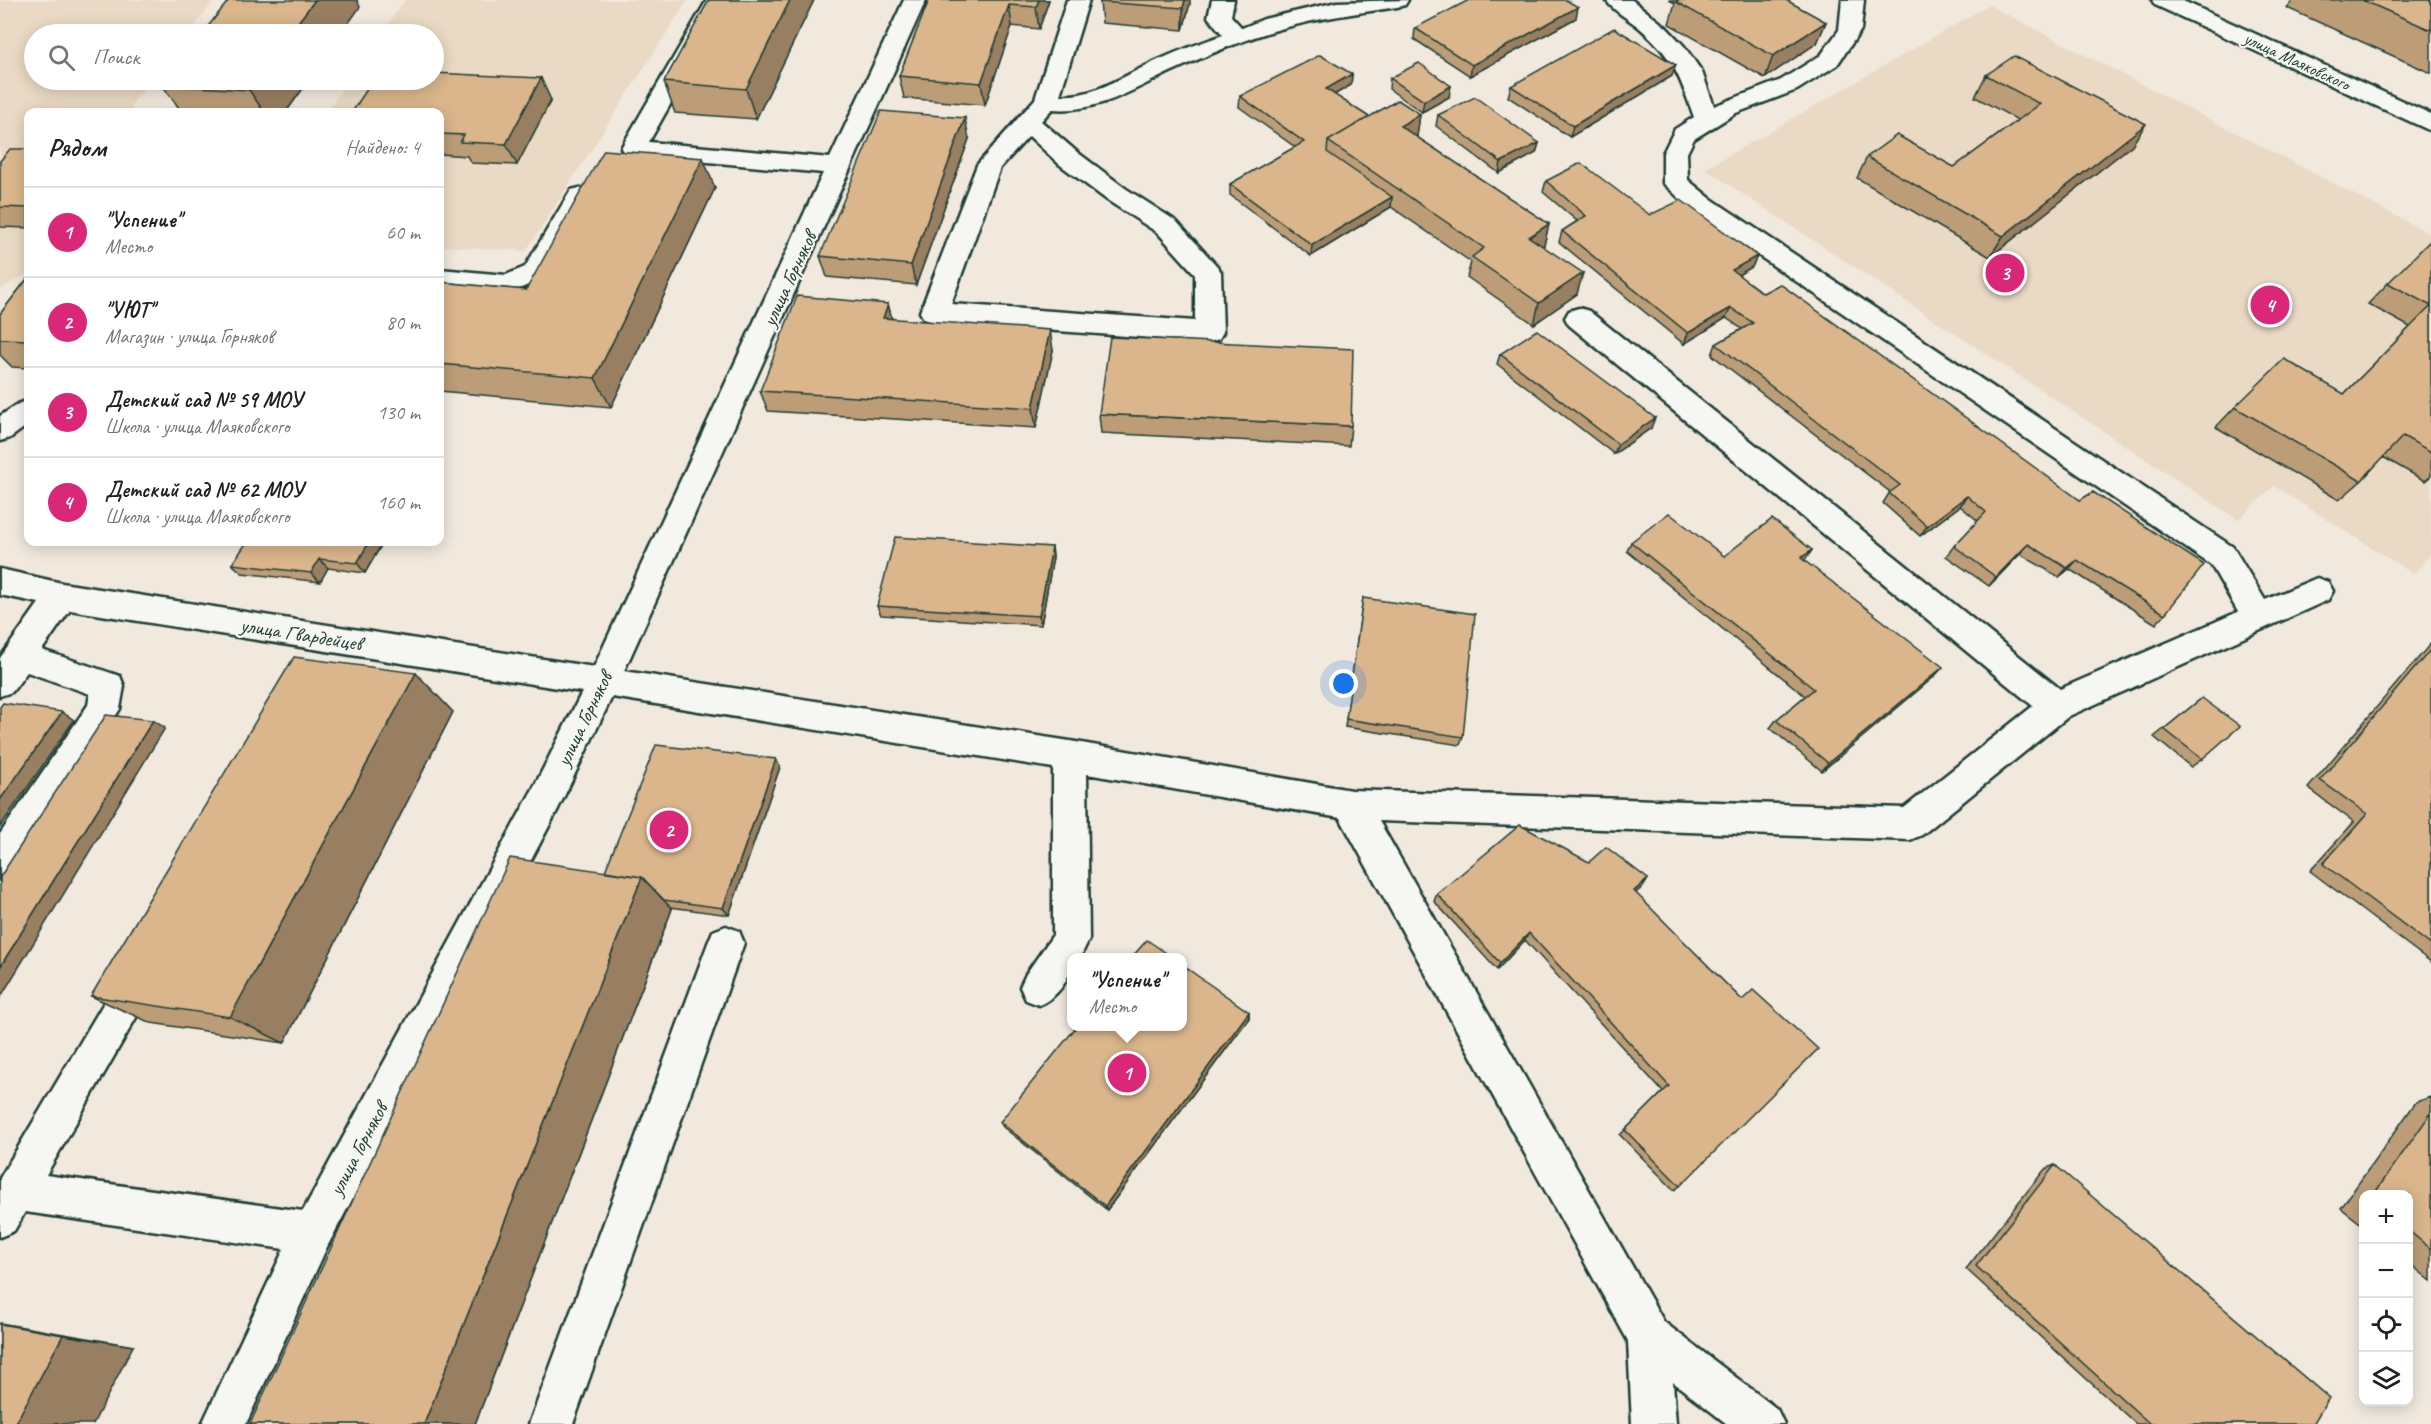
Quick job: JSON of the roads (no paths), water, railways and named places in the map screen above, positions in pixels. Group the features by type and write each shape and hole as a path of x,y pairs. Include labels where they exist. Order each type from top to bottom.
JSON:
{"street":[{"path":"718,0 624,153 840,167"},
{"name":"улица Горняков","path":"224,1424 313,1233 546,798 603,682 915,0"},
{"path":"1028,122 1084,170 1167,227 1208,272 1209,332 934,312 989,165 1046,101 1078,0"},
{"path":"1223,0 1219,18 1238,37"},
{"path":"1046,101 1071,103 1095,99 1170,63 1272,24 1308,15 1397,0"},
{"path":"1617,0 1647,22 1680,56 1691,75 1708,120"},
{"path":"1853,0 1850,30 1829,60 1789,85 1728,108 1684,134 1676,153 1676,183 1701,204 2222,556 2258,617"},
{"name":"улица Маяковского","path":"2163,0 2431,123"},
{"path":"444,278 509,284 534,273 590,178"},
{"path":"1579,318 2057,706"},
{"path":"0,430 24,414"},
{"name":"улица Гвардейцев","path":"0,582 62,597 1070,756 1351,805 1910,824 2057,706 2317,591"},
{"path":"0,682 62,597"},
{"path":"0,864 104,709 108,686 20,656"},
{"path":"1039,987 1071,939 1070,756"},
{"path":"1351,805 1649,1337 1762,1424"},
{"path":"159,942 8,1204 313,1233"},
{"path":"551,1424 726,943"},
{"path":"1649,1337 1654,1424"}],"place":[{"name":"Детский сад № 59 МОУ","path":"2005,273"},
{"name":"Детский сад № 62 МОУ","path":"2270,305"},
{"name":"\"УЮТ\"","path":"669,830"},
{"name":"\"Успение\"","path":"1127,1073"}]}
